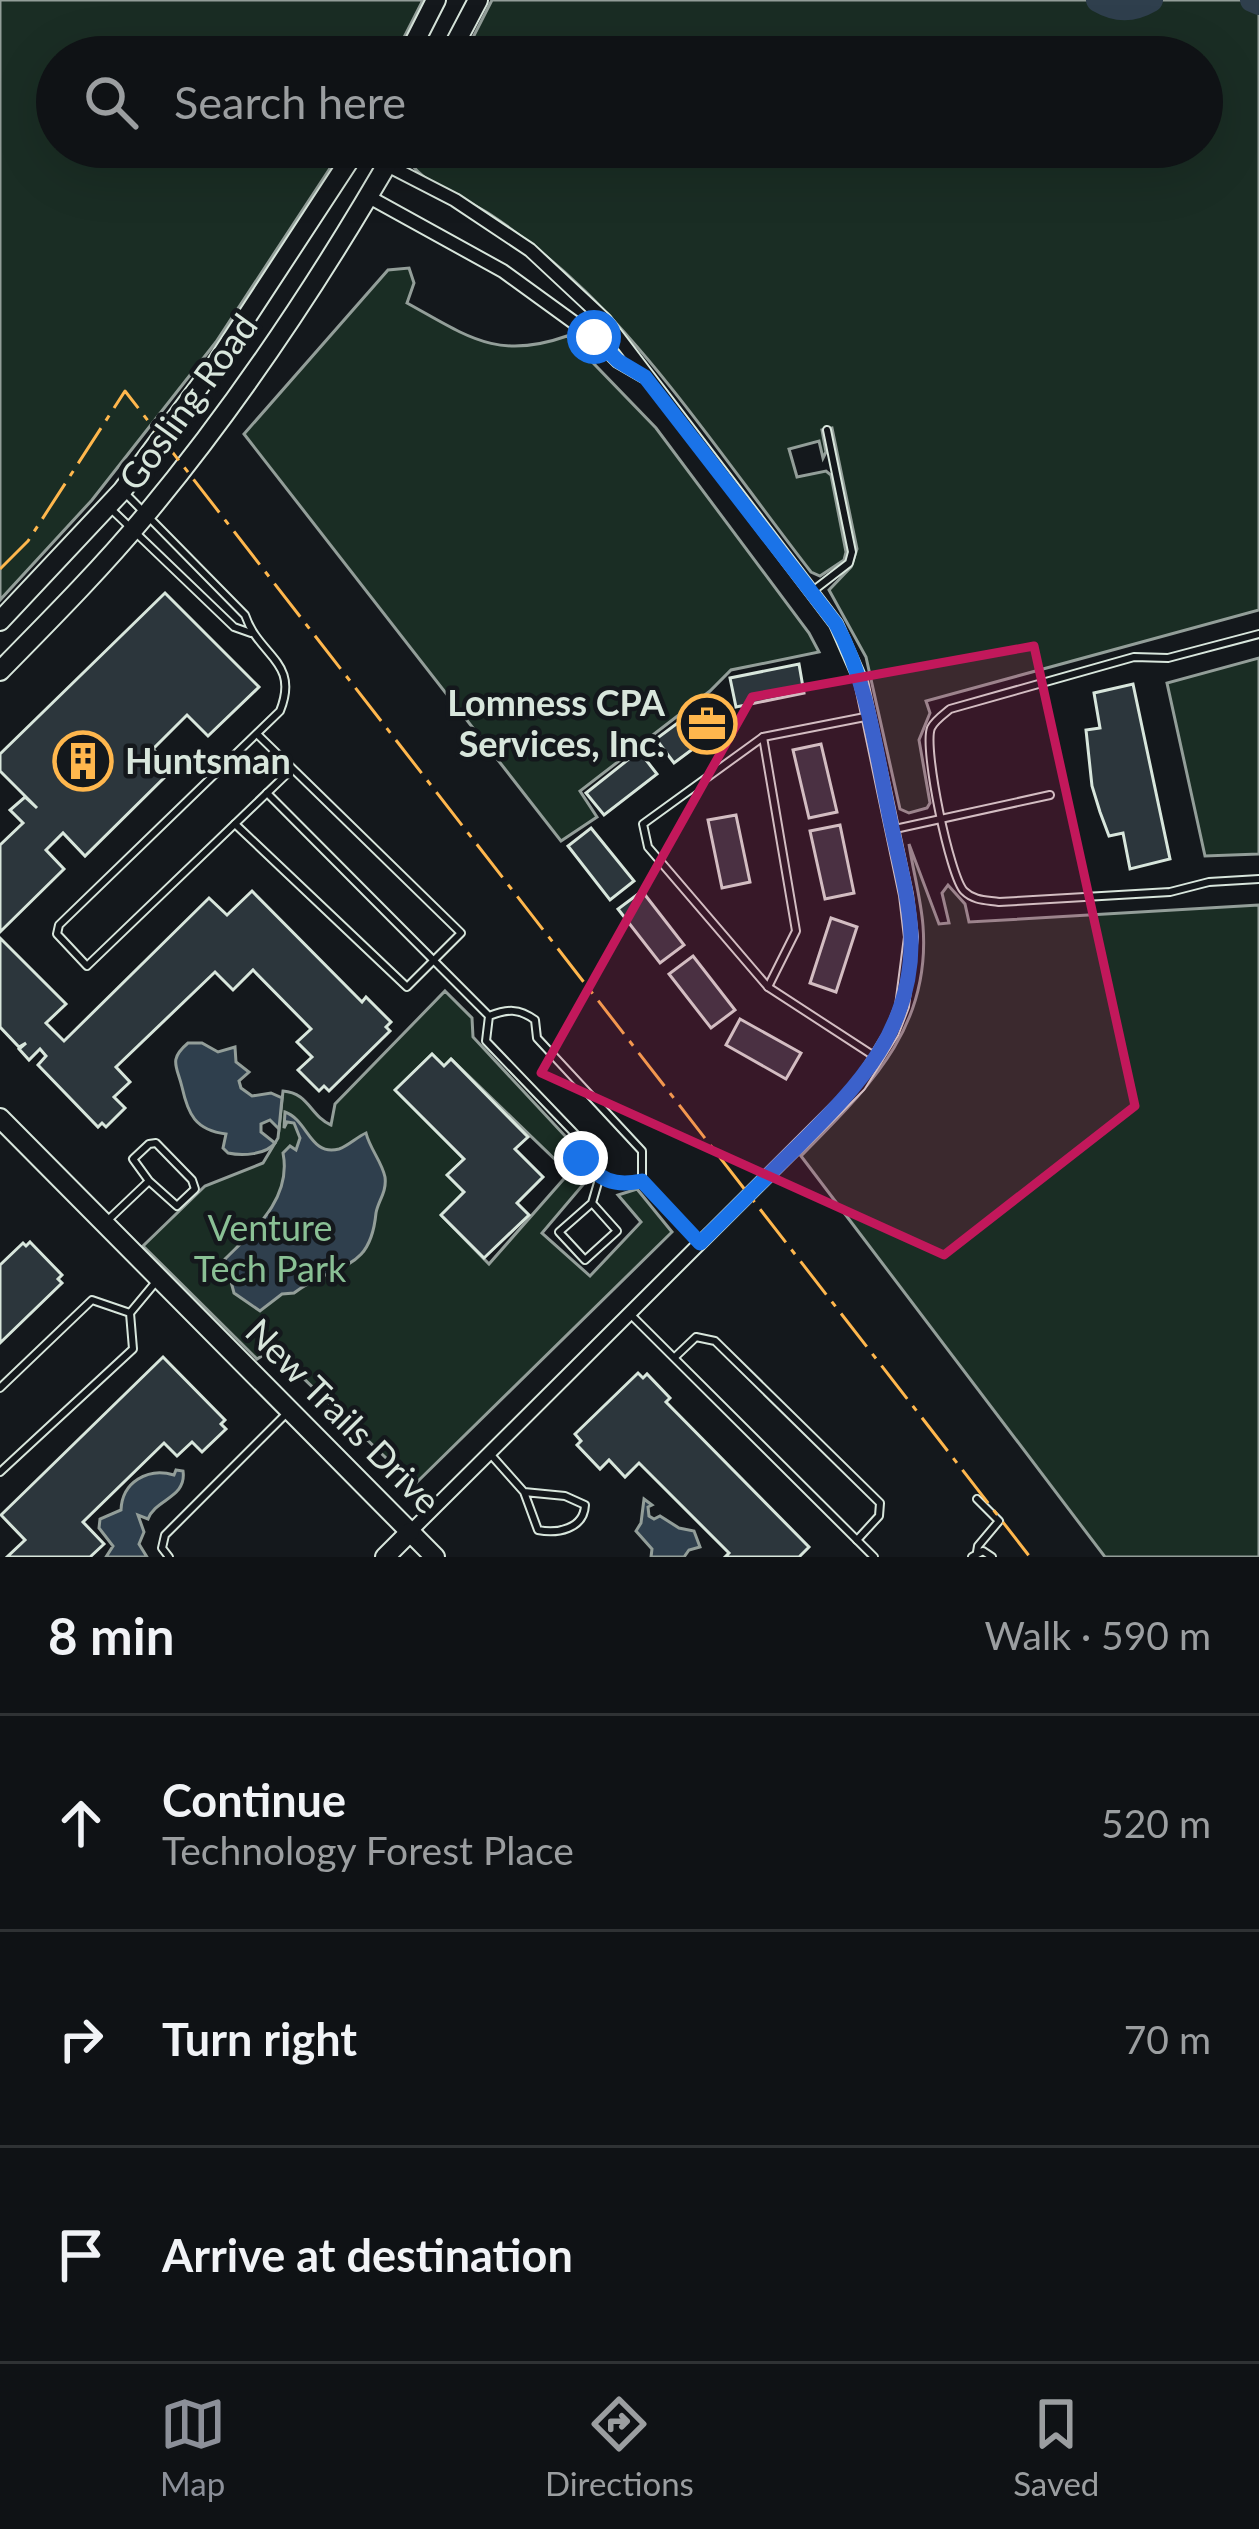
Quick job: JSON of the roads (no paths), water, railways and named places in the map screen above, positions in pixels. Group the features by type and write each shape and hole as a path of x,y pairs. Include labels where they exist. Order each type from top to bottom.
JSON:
{"main road":[{"path":"418,36 436,0"},
{"path":"459,36 478,0"},
{"name":"Gosling Road","path":"0,621 122,491 216,364 344,168"},
{"name":"Gosling Road","path":"0,671 140,521 245,384 386,168"},
{"name":"New Trails Drive","path":"0,1118 435,1557"},
{"path":"385,1557 410,1532"}],"street":[{"path":"409,168 530,250 605,320 812,592 850,650 869,716 906,895 909,969 902,1006 859,1085 410,1532"},
{"path":"370,197 503,271 645,377"}],"lane":[{"path":"812,592 849,563 852,552 826,430"},
{"path":"122,491 140,521 233,627 251,633"},
{"path":"108,506 140,521 245,615 251,633 284,669 288,692 280,711 59,926 57,934 87,966 291,770"},
{"path":"1259,634 1168,658 1134,657 950,709 932,726 928,748 960,888 973,898 999,902 1148,893 1209,881 1259,879"},
{"path":"869,716 763,737 643,824 649,847 767,987 876,1058"},
{"path":"235,824 407,987 461,933 257,734"},
{"path":"763,737 796,931 767,987"},
{"path":"267,793 489,1016"},
{"path":"892,830 1050,795"},
{"path":"489,1016 506,1009 524,1011 535,1020 537,1038 642,1151 642,1181"},
{"path":"489,1016 486,1041 578,1136 581,1158 599,1179 623,1185 642,1181"},
{"path":"148,1144 156,1144 192,1180 195,1189 177,1206 149,1181 133,1159 148,1144"},
{"path":"592,1203 617,1231 585,1260 559,1232 592,1203 599,1179"},
{"path":"105,1222 149,1181"},
{"path":"642,1181 700,1243"},
{"path":"0,1472 133,1349 130,1312 160,1277"},
{"path":"0,1388 92,1300 130,1312"},
{"path":"629,1313 874,1557"},
{"path":"674,1357 696,1337 716,1341 880,1503 879,1516 857,1540"},
{"path":"169,1557 162,1548 164,1535 290,1410"},
{"path":"489,1453 524,1492 538,1530 553,1533 575,1525 584,1514 585,1505 566,1496 524,1492"},
{"path":"975,1555 999,1521 977,1498"},
{"path":"975,1555 983,1551 992,1557"}],"water":[{"path":"188,1043 202,1043 218,1052 235,1047 236,1062 249,1072 239,1081 241,1088 252,1096 271,1093 282,1098 279,1129 270,1120 261,1124 261,1132 275,1143 271,1147 253,1154 228,1153 223,1148 226,1134 207,1129 195,1119 176,1063"},
{"path":"285,1112 315,1143 329,1150 342,1148 366,1133 385,1187 372,1233 358,1257 294,1293 282,1294 260,1311 234,1293 225,1259 258,1225 282,1185 283,1153 290,1146 296,1150 300,1138 294,1123 287,1122 284,1128"},
{"path":"176,1470 183,1471 183,1480 176,1493 148,1519 138,1515 144,1532 139,1544 147,1557 106,1557 113,1546 99,1528 100,1519 121,1510 126,1492 138,1479 155,1473 174,1475"},
{"path":"644,1499 652,1505 649,1516 694,1531 700,1547 684,1557 651,1557 652,1549 636,1531"}],"waterway":[{"path":"1098,0 1124,8 1151,0"},
{"path":"1252,0 1259,3"}],"place":[{"name":"Lomness CPA Services, Inc.","path":"707,724"},
{"name":"Huntsman","path":"83,761"}],"park label":[{"name":"Venture Tech Park","path":"270,1248"}]}
